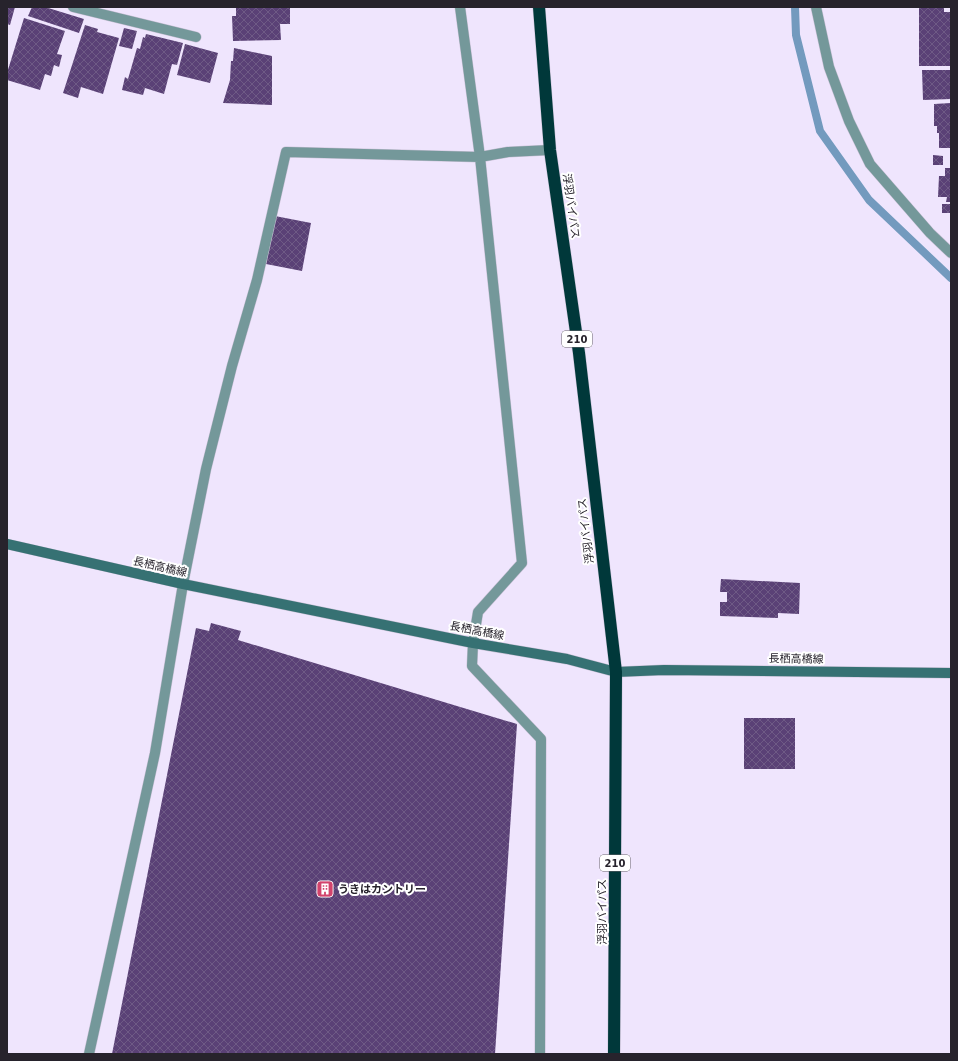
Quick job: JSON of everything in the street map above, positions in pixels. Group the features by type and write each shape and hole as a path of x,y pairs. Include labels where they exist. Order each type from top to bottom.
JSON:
{"highway":[{"name":"浮羽バイパス","path":"539,7 550,150 578,353 616,672 614,1054"}],"main road":[{"name":"長栖高橋線","path":"7,544 183,584 473,643 567,660 616,672 664,670 951,673"}],"street":[{"path":"74,7 196,37"},
{"path":"460,7 480,157 522,563 478,612 473,643 472,666 540,739 540,1054"},
{"path":"816,7 829,67 849,122 870,164 930,233 951,253"},
{"path":"89,1054 155,753 183,584 206,470 232,366 258,280 286,152 480,157 508,152 550,150"}],"building":[{"path":"7,7 15,7 10,25 7,24"},
{"path":"32,7 45,7 84,19 79,33 28,16"},
{"path":"236,7 290,7 290,24 280,24 281,40 233,41 232,16 236,16"},
{"path":"919,7 944,7 944,12 951,12 951,66 919,66"},
{"path":"24,18 65,31 57,54 62,55 59,67 54,65 51,76 45,74 40,90 7,80 7,73"},
{"path":"85,25 98,29 97,32 119,38 103,94 81,87 78,98 63,93"},
{"path":"124,28 137,31 132,49 119,46"},
{"path":"146,34 183,43 177,65 172,64 164,94 145,88 143,95 122,90 125,77 128,79 137,48 140,49 143,37 145,38"},
{"path":"185,44 218,53 210,83 177,75"},
{"path":"234,48 272,56 272,105 223,103 230,80 231,61 233,61"},
{"path":"922,70 951,70 951,99 923,100"},
{"path":"951,103 951,148 939,148 939,133 937,133 937,126 934,126 934,104"},
{"path":"933,155 943,156 943,165 933,165"},
{"path":"945,168 951,168 951,202 946,202 947,197 938,197 939,176 945,176"},
{"path":"942,204 951,204 951,213 942,213"},
{"path":"275,216 311,223 302,271 266,264"},
{"path":"721,579 800,583 799,614 778,613 778,618 720,616 720,602 727,602 727,592 720,592"},
{"name":"うきはカントリー","path":"211,623 241,631 238,640 517,724 495,1054 112,1054 196,628 209,631"},
{"path":"744,718 795,718 795,769 744,769"}],"waterway":[{"path":"795,7 796,35 820,131 869,200 951,278"}],"place":[{"name":"うきはカントリー","path":"325,889"}]}
